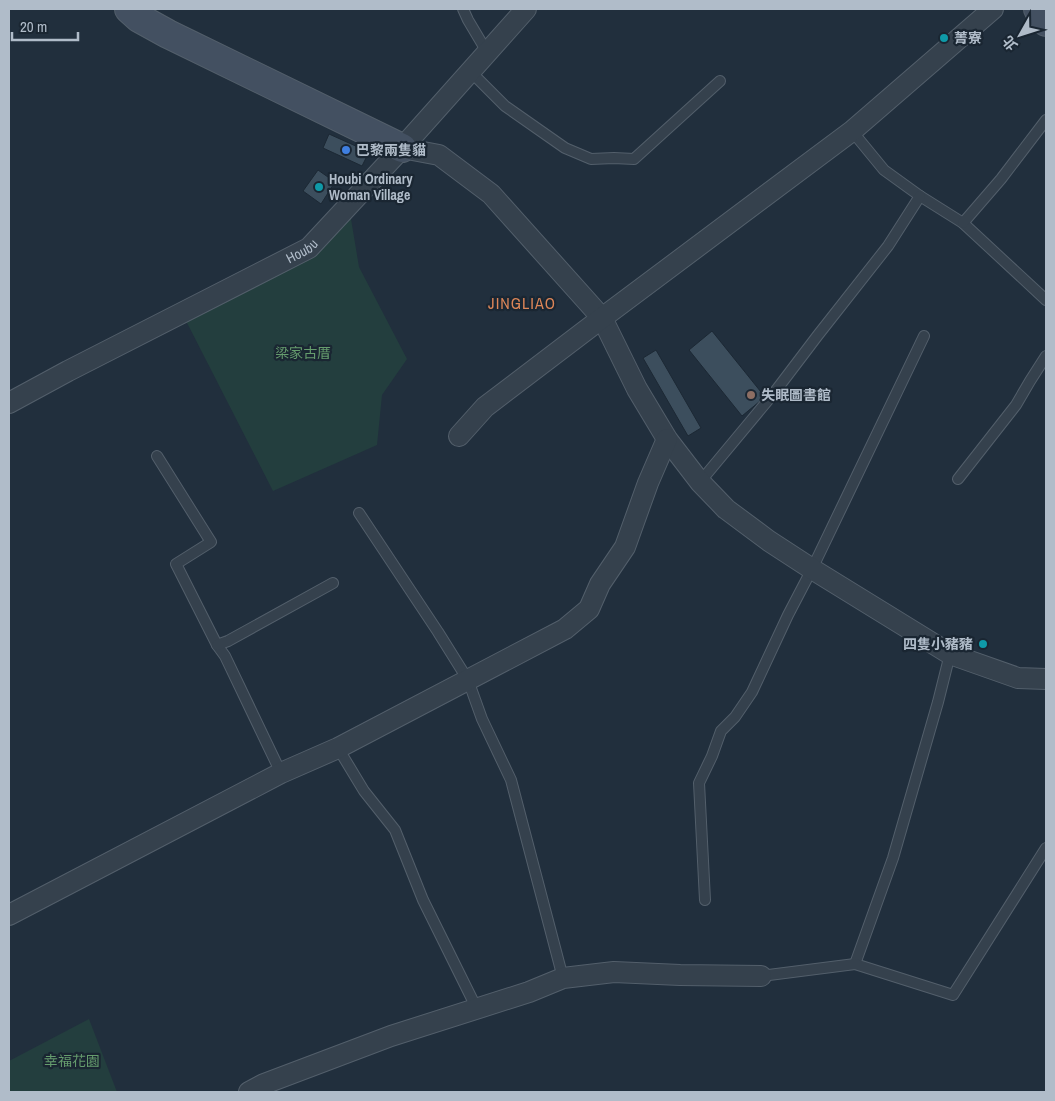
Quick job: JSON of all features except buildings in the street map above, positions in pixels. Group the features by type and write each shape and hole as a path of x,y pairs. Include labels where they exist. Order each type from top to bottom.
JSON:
{"street":[{"path":"129,9 139,18 168,34 402,148 439,155 491,194 602,318 637,389 667,439 700,482 726,509 769,541 812,569 950,654 1018,678 1046,679"},
{"name":"Houbu","path":"9,403 309,248 402,148 526,9"},
{"path":"459,436 485,407 852,132 993,9"},
{"path":"1038,9 1046,22"},
{"path":"9,915 281,773 338,748 565,629 589,609 600,584 625,547 648,482 667,439"},
{"path":"249,1092 264,1084 391,1036 529,992 563,978 614,972 761,976"}],"lane":[{"path":"463,9 487,52"},
{"path":"470,71 505,106 565,148 591,159 634,159 720,81"},
{"path":"962,223 1001,180 1046,120"},
{"path":"852,132 884,170 962,223 1046,300"},
{"path":"700,482 774,393 888,246 920,196"},
{"path":"705,900 699,783 721,731 735,717 752,692 924,336"},
{"path":"958,479 1016,405 1046,356"},
{"path":"157,456 211,542 176,564 224,656 281,773"},
{"path":"359,513 468,680 482,718 511,780 563,978"},
{"path":"217,645 228,642 333,583"},
{"path":"855,964 893,858 950,654"},
{"path":"338,748 364,791 395,830 422,900 477,1009"},
{"path":"761,976 855,964 953,994 1046,848"}],"green space":[{"name":"梁家古厝","path":"350,213 359,267 407,359 382,395 377,445 273,491 182,313"},
{"name":"幸福花園","path":"89,1019 117,1092 9,1092 9,1061"}],"place":[{"name":"菁寮","path":"944,38"},
{"name":"巴黎兩隻貓","path":"346,150"},
{"name":"Houbi Ordinary Woman Village","path":"319,187"},
{"name":"失眠圖書館","path":"751,395"},
{"name":"四隻小豬豬","path":"983,644"}],"district":[{"name":"JINGLIAO","path":"522,303"}]}
